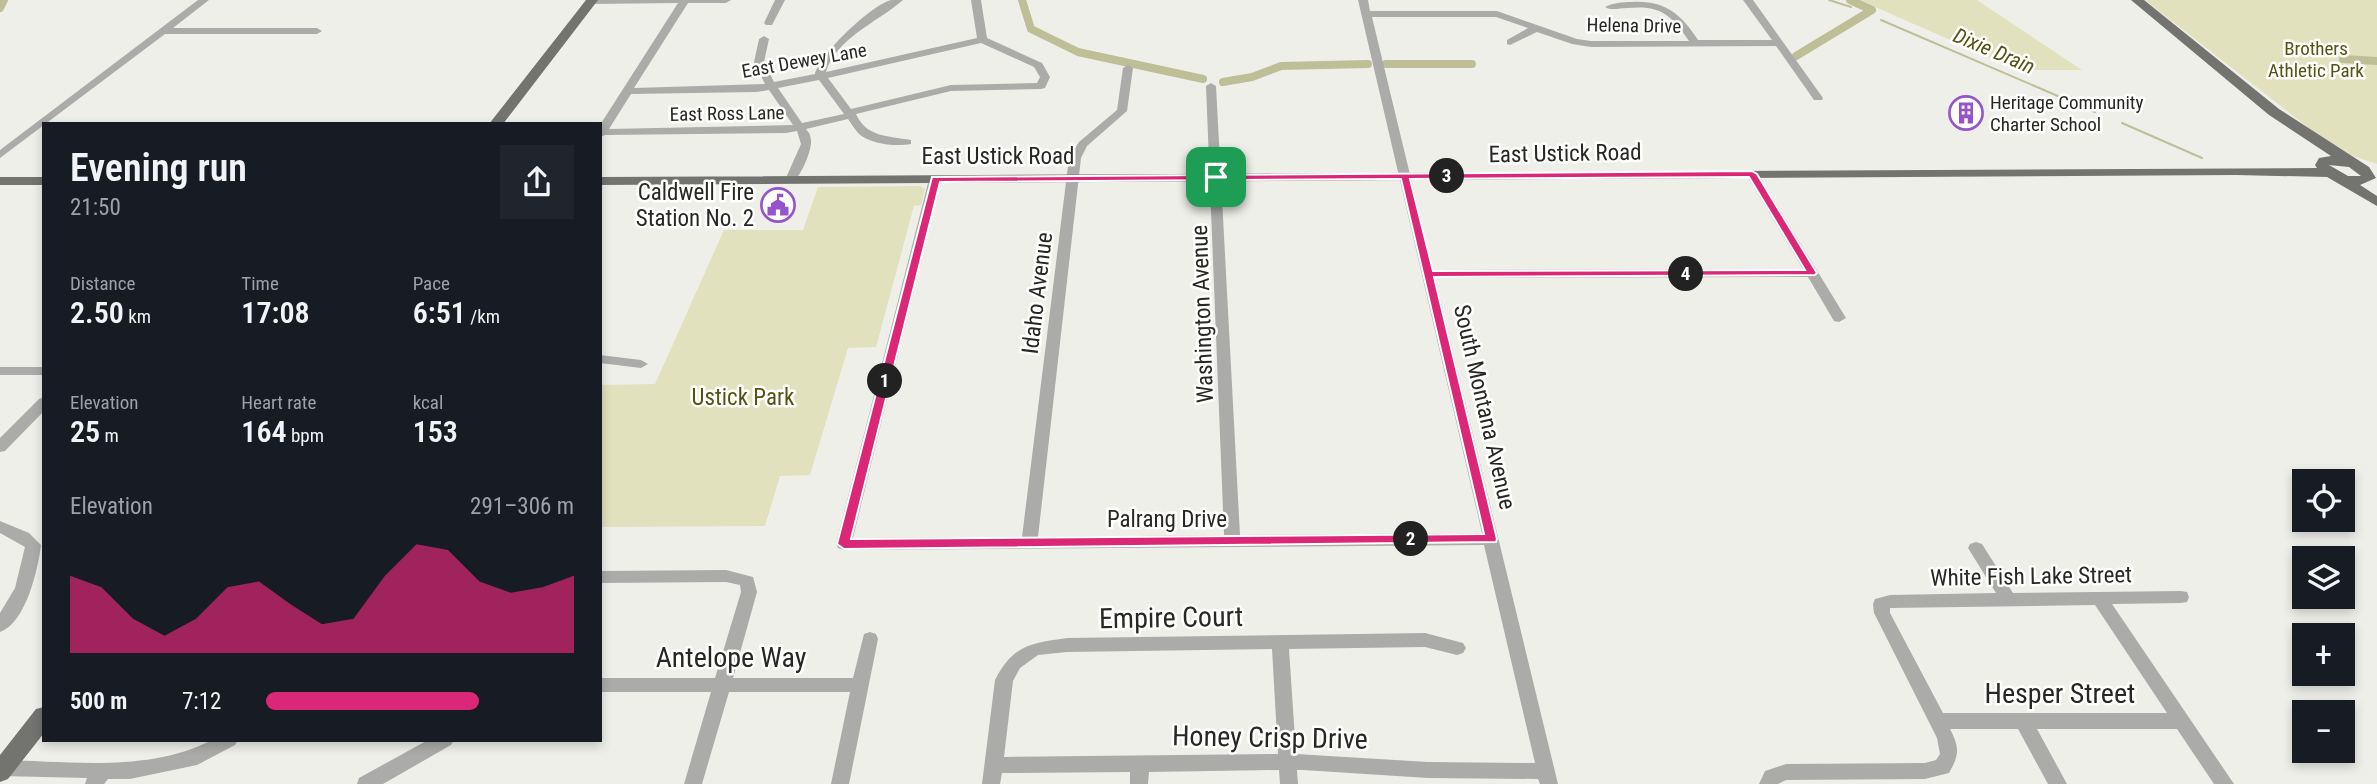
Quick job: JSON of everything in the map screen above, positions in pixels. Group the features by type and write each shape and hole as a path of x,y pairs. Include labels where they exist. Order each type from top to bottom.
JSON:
{"main road":[{"path":"498,122 591,0"},
{"path":"2137,0 2274,112 2373,176"},
{"path":"2274,112 2280,121 2321,150 2328,168 2377,202"},
{"path":"2328,168 2353,164"},
{"path":"2328,168 2354,181 2373,176"},
{"name":"East Ustick Road","path":"602,181 2236,171 2261,174 2328,168"},
{"path":"2373,176 2367,184 2377,195"},
{"path":"0,181 42,181"},
{"path":"1,769 42,718"}],"street":[{"path":"44,122 204,0"},
{"path":"591,0 726,0"},
{"path":"602,132 685,0"},
{"path":"769,23 780,0"},
{"path":"898,0 835,48 820,67 820,75 863,132 874,138 907,142"},
{"path":"976,0 982,40"},
{"name":"South Montana Avenue","path":"1363,0 1548,778"},
{"path":"1610,6 1639,1 1666,7 1677,15 1695,43"},
{"path":"1749,2 1818,98"},
{"path":"1488,3 1497,13"},
{"name":"Helena Drive","path":"1366,14 1497,13 1583,43 1780,43"},
{"path":"866,23 880,26"},
{"path":"1510,42 1536,28"},
{"path":"165,31 317,31"},
{"path":"764,39 759,62 799,125 806,144 791,180"},
{"name":"East Dewey Lane","path":"629,91 735,90 772,86 982,40"},
{"name":"East Ross Lane","path":"602,133 799,125 950,88 1041,86 1045,77 1038,65 982,40"},
{"name":"Idaho Avenue","path":"1029,542 1074,158 1083,144 1122,111 1128,68"},
{"name":"Washington Avenue","path":"1211,86 1232,541"},
{"path":"0,155 42,123"},
{"path":"1752,174 1839,318"},
{"name":"Palrang Drive","path":"936,179 844,544 1491,539"},
{"path":"1428,274 1812,273"},
{"path":"602,359 641,364"},
{"path":"0,371 42,371"},
{"path":"0,447 42,404"},
{"path":"0,527 38,542 29,579 13,610 0,625"},
{"path":"1976,548 2008,599"},
{"path":"602,577 726,576 747,581 750,592 693,784"},
{"name":"White Fish Lake Street","path":"1938,721 1882,613 1881,604 1890,601 2181,597"},
{"path":"2099,598 2225,784"},
{"path":"840,784 870,639"},
{"name":"Empire Court","path":"992,775 1004,680 1014,663 1034,649 1067,645 1425,640 1457,648"},
{"path":"1280,642 1289,784"},
{"name":"Antelope Way","path":"602,685 861,685"},
{"path":"1770,780 1786,772 1887,778 1942,767 1949,755 1946,738 1938,721"},
{"name":"Hesper Street","path":"1938,721 2182,721"},
{"path":"2023,721 2058,784"},
{"path":"1,769 99,777 197,757 225,742"},
{"path":"366,784 441,742"},
{"name":"Honey Crisp Drive","path":"992,775 1140,764 1288,762 1441,777 1548,778"},
{"path":"1139,784 1140,764"}],"green space":[{"path":"1859,0 1977,0 2082,70 2019,70"},
{"name":"Brothers Athletic Park","path":"2145,0 2377,0 2377,164 2353,156 2319,136"},
{"name":"Ustick Park","path":"920,186 925,189 921,205 914,206 876,347 848,348 810,475 780,476 765,526 602,527 602,385 655,384 724,230 803,230 818,187"}],"waterway":[{"path":"0,8 4,0"},
{"path":"1022,0 1031,29 1078,52 1203,79"},
{"name":"Dixie Drain","path":"1829,0 1851,7"},
{"path":"1796,56 1872,10 1850,0"},
{"name":"Dixie Drain","path":"1881,20 2095,112"},
{"path":"2343,59 2377,61"},
{"path":"1223,82 1252,77 1281,66 1368,64"},
{"path":"1386,64 1472,64"},
{"name":"Dixie Drain","path":"2122,123 2202,158"}],"place":[{"name":"Heritage Community Charter School","path":"1966,113"},
{"name":"Caldwell Fire Station No. 2","path":"778,205"}],"route":[{"path":"1216,177 936,179 844,544 1491,539 1428,274 1405,177 1752,174 1812,273 1428,274 1412,208 1405,177 1216,177"}]}
